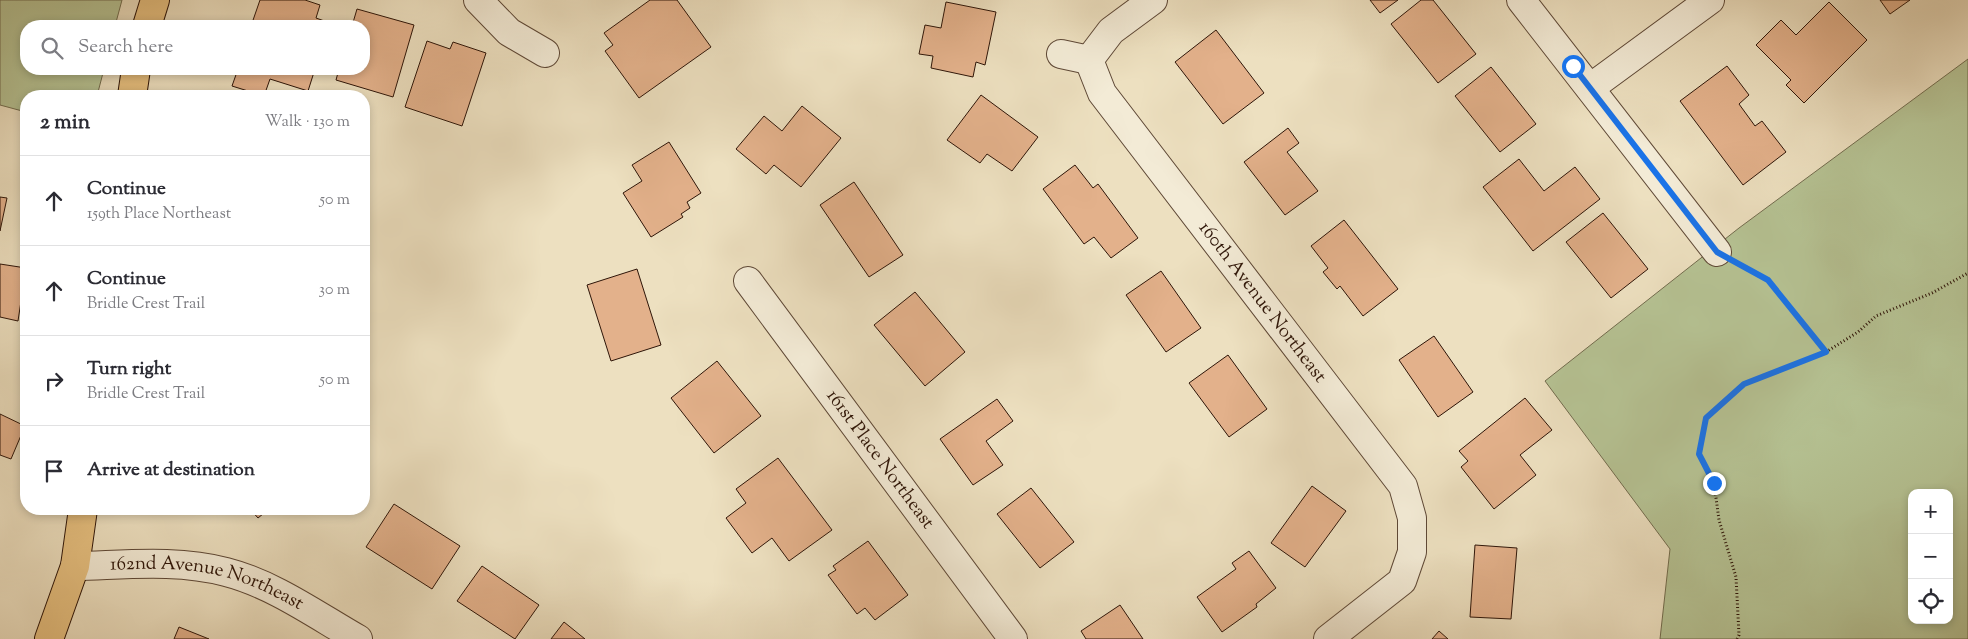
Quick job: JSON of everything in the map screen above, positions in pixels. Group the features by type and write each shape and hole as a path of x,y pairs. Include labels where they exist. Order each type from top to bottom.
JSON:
{"main road":[{"path":"149,20 155,0"},
{"path":"133,90 135,75"},
{"path":"48,639 75,566 82,515"}],"street":[{"path":"478,0 509,32 545,53"},
{"path":"1060,54 1089,60 1111,31 1153,0"},
{"path":"1521,0 1717,252"},
{"path":"1590,88 1710,0"},
{"name":"160th Avenue Northeast","path":"1089,60 1102,93 1403,486 1412,518 1412,552 1402,581 1328,639"},
{"name":"161st Place Northeast","path":"748,281 1012,639"},
{"name":"162nd Avenue Northeast","path":"75,566 168,563 227,572 272,590 358,639"}],"path":[{"path":"1717,252 1768,280 1826,352"},
{"path":"1737,639 1739,635 1736,577 1719,520 1714,483 1699,454 1706,418 1744,384 1826,352 1858,332 1876,316 1932,293 1968,273"}],"green space":[{"path":"0,0 122,0 117,20 20,20 20,75 102,75 99,90 20,90 20,110 0,105"},
{"path":"1968,59 1968,639 1660,639 1670,549 1545,381 1739,228"}],"building":[{"path":"260,0 305,0 320,5 316,18 322,20 253,20"},
{"path":"650,0 677,0 711,47 639,98 605,51 613,45 604,33"},
{"path":"1370,0 1398,0 1380,13"},
{"path":"1421,0 1433,0 1476,54 1438,83 1391,24"},
{"path":"1880,0 1910,0 1890,14"},
{"path":"946,2 996,12 985,65 976,62 973,77 931,68 933,56 919,54 925,25 941,28"},
{"path":"1829,2 1867,40 1804,103 1786,85 1791,80 1756,45 1781,20 1796,35"},
{"path":"357,9 414,25 393,97 336,80 337,75 370,75 370,20 354,20"},
{"path":"1216,30 1264,93 1223,124 1175,62"},
{"path":"427,41 450,49 453,42 486,53 462,126 405,107"},
{"path":"1727,66 1749,95 1739,104 1755,126 1762,121 1786,152 1743,185 1680,101"},
{"path":"1491,67 1536,124 1500,152 1455,96"},
{"path":"236,75 313,75 308,90 270,79 266,90 245,90 232,86"},
{"path":"981,95 1038,137 1012,171 987,154 980,163 947,140"},
{"path":"802,106 841,138 801,187 774,165 766,174 736,149 764,116 782,131"},
{"path":"1288,128 1299,143 1287,152 1318,191 1285,215 1244,162"},
{"path":"669,142 701,193 687,202 690,208 681,214 683,217 651,237 623,193 642,181 632,165"},
{"path":"1519,159 1544,191 1575,167 1600,199 1533,251 1483,187"},
{"path":"1075,165 1093,188 1098,184 1138,238 1111,258 1094,237 1084,244 1043,189"},
{"path":"854,182 903,255 869,277 820,205"},
{"path":"0,197 7,198 0,231"},
{"path":"1603,213 1648,269 1611,298 1566,242"},
{"path":"1344,220 1398,289 1363,316 1340,286 1337,289 1323,272 1328,268 1311,246"},
{"path":"0,264 20,267 20,308 18,321 0,317"},
{"path":"637,269 661,345 611,361 587,285"},
{"path":"1161,271 1201,328 1166,352 1126,295"},
{"path":"915,292 965,352 925,386 874,325"},
{"path":"1434,336 1473,392 1438,417 1399,360"},
{"path":"1228,355 1267,409 1229,437 1189,383"},
{"path":"717,361 761,416 714,453 671,398"},
{"path":"1525,398 1552,430 1520,455 1536,475 1494,509 1461,467 1468,461 1459,451"},
{"path":"997,399 1013,421 986,441 1003,465 973,485 940,439"},
{"path":"0,414 20,424 20,438 11,459 0,455"},
{"path":"778,458 832,530 789,561 772,538 752,553 726,518 746,503 736,489"},
{"path":"1312,486 1346,511 1305,567 1271,543"},
{"path":"1031,488 1074,542 1040,568 997,514"},
{"path":"394,504 460,546 432,589 366,547"},
{"path":"868,541 908,595 875,620 865,608 857,614 828,575 836,570 833,566"},
{"path":"1475,545 1517,548 1511,619 1470,617"},
{"path":"1249,551 1276,588 1256,604 1257,607 1222,632 1197,597 1236,569 1232,563"},
{"path":"482,566 539,605 515,639 457,601"},
{"path":"1120,605 1143,639 1086,639 1081,631"},
{"path":"564,622 585,639 551,639"},
{"path":"179,627 209,639 174,639"},
{"path":"1439,631 1448,639 1432,639"}],"route":[{"path":"1573,66 1717,252 1768,280 1826,352 1744,384 1706,418 1699,454 1714,483"}]}
